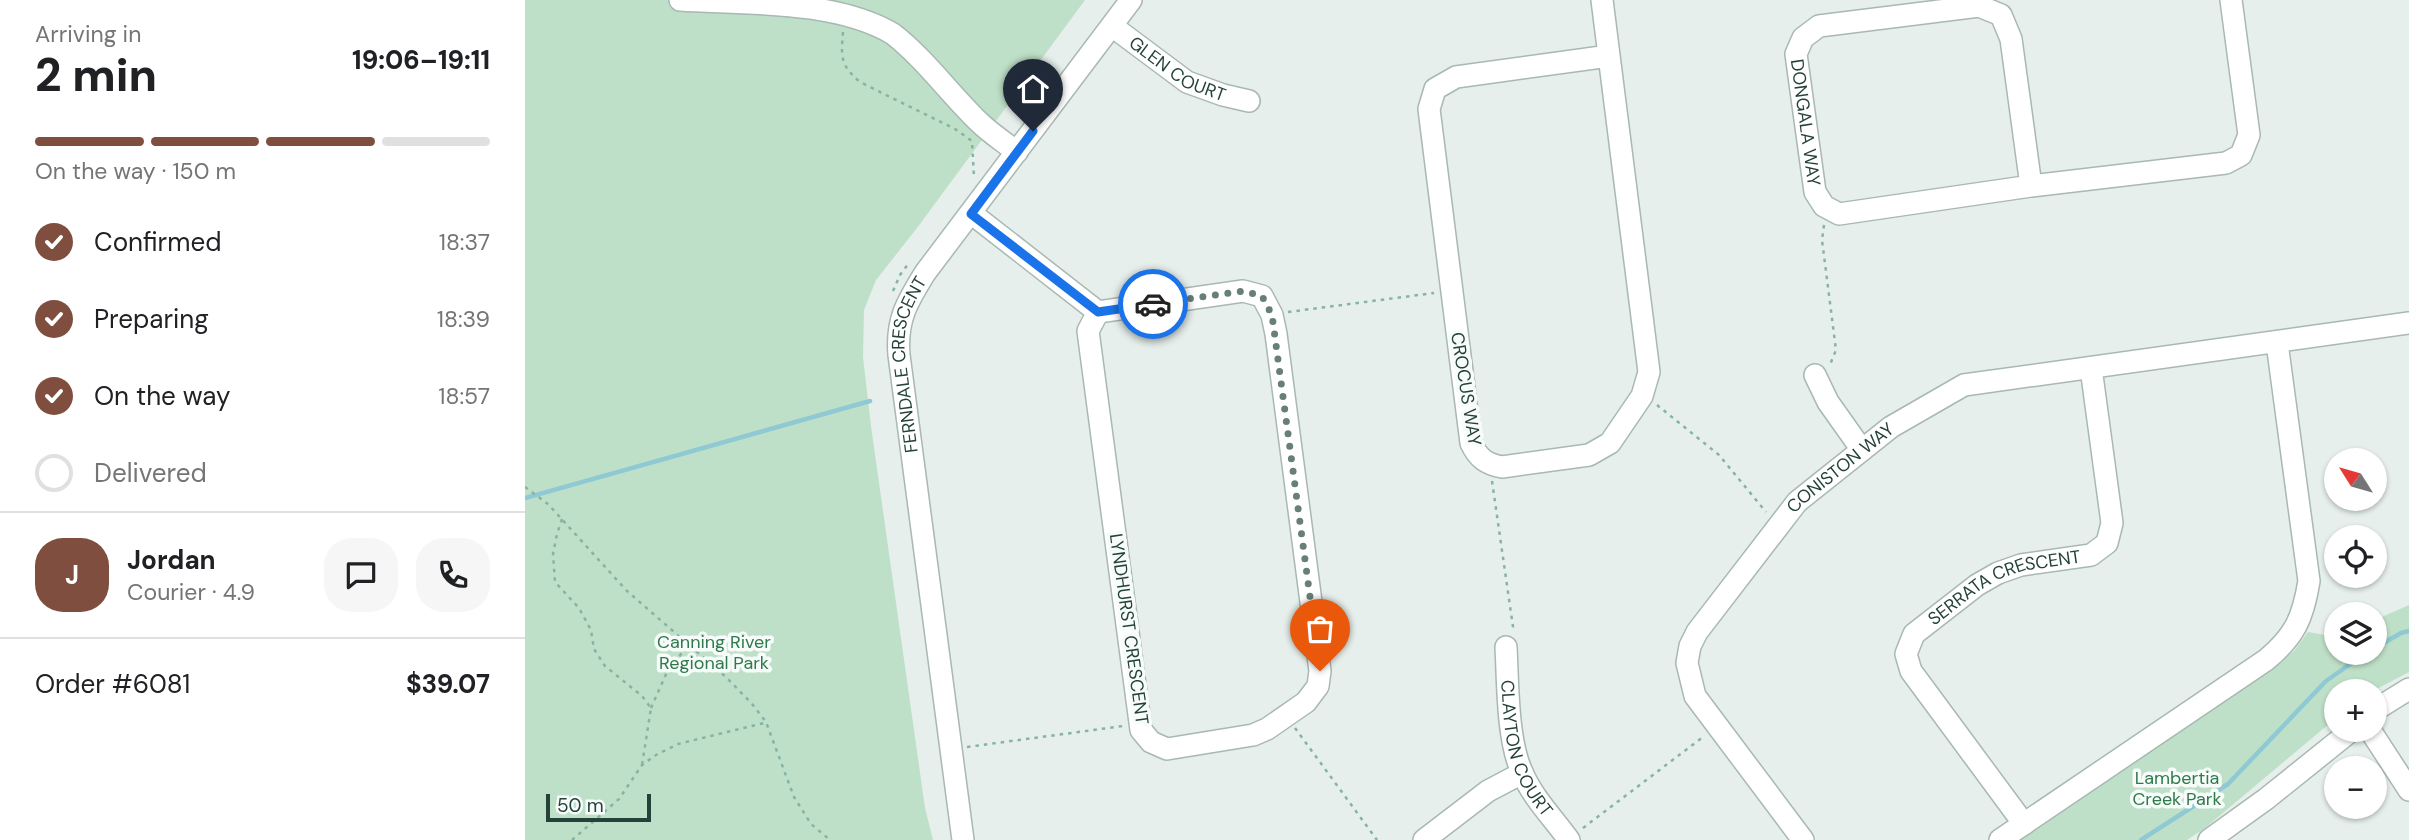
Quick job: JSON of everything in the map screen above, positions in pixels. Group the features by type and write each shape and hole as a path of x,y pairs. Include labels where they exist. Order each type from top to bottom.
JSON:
{"street":[{"path":"680,0 801,3 872,20 893,34 981,124 1017,152"},
{"name":"FERNDALE CRESCENT","path":"964,840 897,337 899,322 925,273 1131,0"},
{"name":"CROCUS WAY","path":"1602,0 1649,372 1643,396 1610,443 1588,455 1502,467 1492,466 1477,457 1471,443 1429,109 1435,89 1456,77 1609,56"},
{"name":"DONGALA WAY","path":"2031,186 2011,38 2001,15 1979,6 1819,26 1803,38 1796,54 1815,191 1824,206 1839,214 2031,186 2225,163 2241,155 2249,135 2231,0"},
{"name":"GLEN COURT","path":"1112,26 1187,82 1223,95 1249,100"},
{"path":"971,214 1098,312 1243,291 1267,306"},
{"name":"LYNDHURST CRESCENT","path":"1098,312 1088,331 1141,730 1151,742 1167,749 1268,729 1306,702 1318,686 1320,671 1267,306"},
{"name":"CONISTON WAY","path":"1803,840 1695,696 1687,663 1690,646 1697,632 1797,502 1891,427 1964,385 2409,323"},
{"path":"2000,840 2266,660 2287,643 2299,622 2309,581 2277,343"},
{"name":"SERRATA CRESCENT","path":"2024,824 1911,671 1906,654 1914,634 1977,585 2021,565 2091,555 2107,543 2112,523 2091,368"},
{"path":"1815,375 1828,402 1862,450"},
{"name":"CLAYTON COURT","path":"1506,647 1513,729 1522,773 1569,840"},
{"path":"2387,703 2409,689"},
{"path":"2209,840 2338,742"},
{"path":"2377,742 2409,790"},
{"path":"1424,840 1488,791 1522,773"}],"path":[{"path":"850,13 843,33 841,57 848,71 860,82 954,129 972,141 974,182"},
{"path":"1815,375 1828,371 1836,350 1822,240 1825,217 1829,209"},
{"path":"1267,306 1451,291"},
{"path":"1643,396 1719,455 1765,511 1780,523"},
{"path":"1492,466 1493,492 1513,627 1506,647"},
{"path":"525,487 548,504 627,591 753,705 766,722 794,797 811,824 830,840"},
{"path":"562,519 553,554 555,582 579,608 591,630 594,649 605,666 642,696 651,708"},
{"path":"572,840 619,799 642,765 651,708 667,672 688,644"},
{"path":"1288,716 1300,737 1377,840"},
{"path":"642,765 678,744 766,722"},
{"path":"952,749 1140,722"},
{"path":"1569,840 1717,726"}],"green space":[{"name":"Canning River Regional Park","path":"525,0 1085,0 876,280 864,310 863,357 871,426 925,808 933,840 525,840"},
{"name":"Lambertia Creek Park","path":"2409,605 2409,672 2387,684 2387,679 2324,679 2324,728 2187,840 2018,840 2294,651 2308,632 2324,635 2324,665 2387,665 2387,615"}],"waterway":[{"path":"525,498 870,401"},
{"path":"2387,641 2409,631"},
{"path":"2141,840 2228,784 2326,681 2349,665"}],"way so far":[{"path":"1153,304 1243,291 1262,296 1272,315 1320,671"}],"route":[{"path":"1033,131 971,214 1098,312 1153,304"}]}
